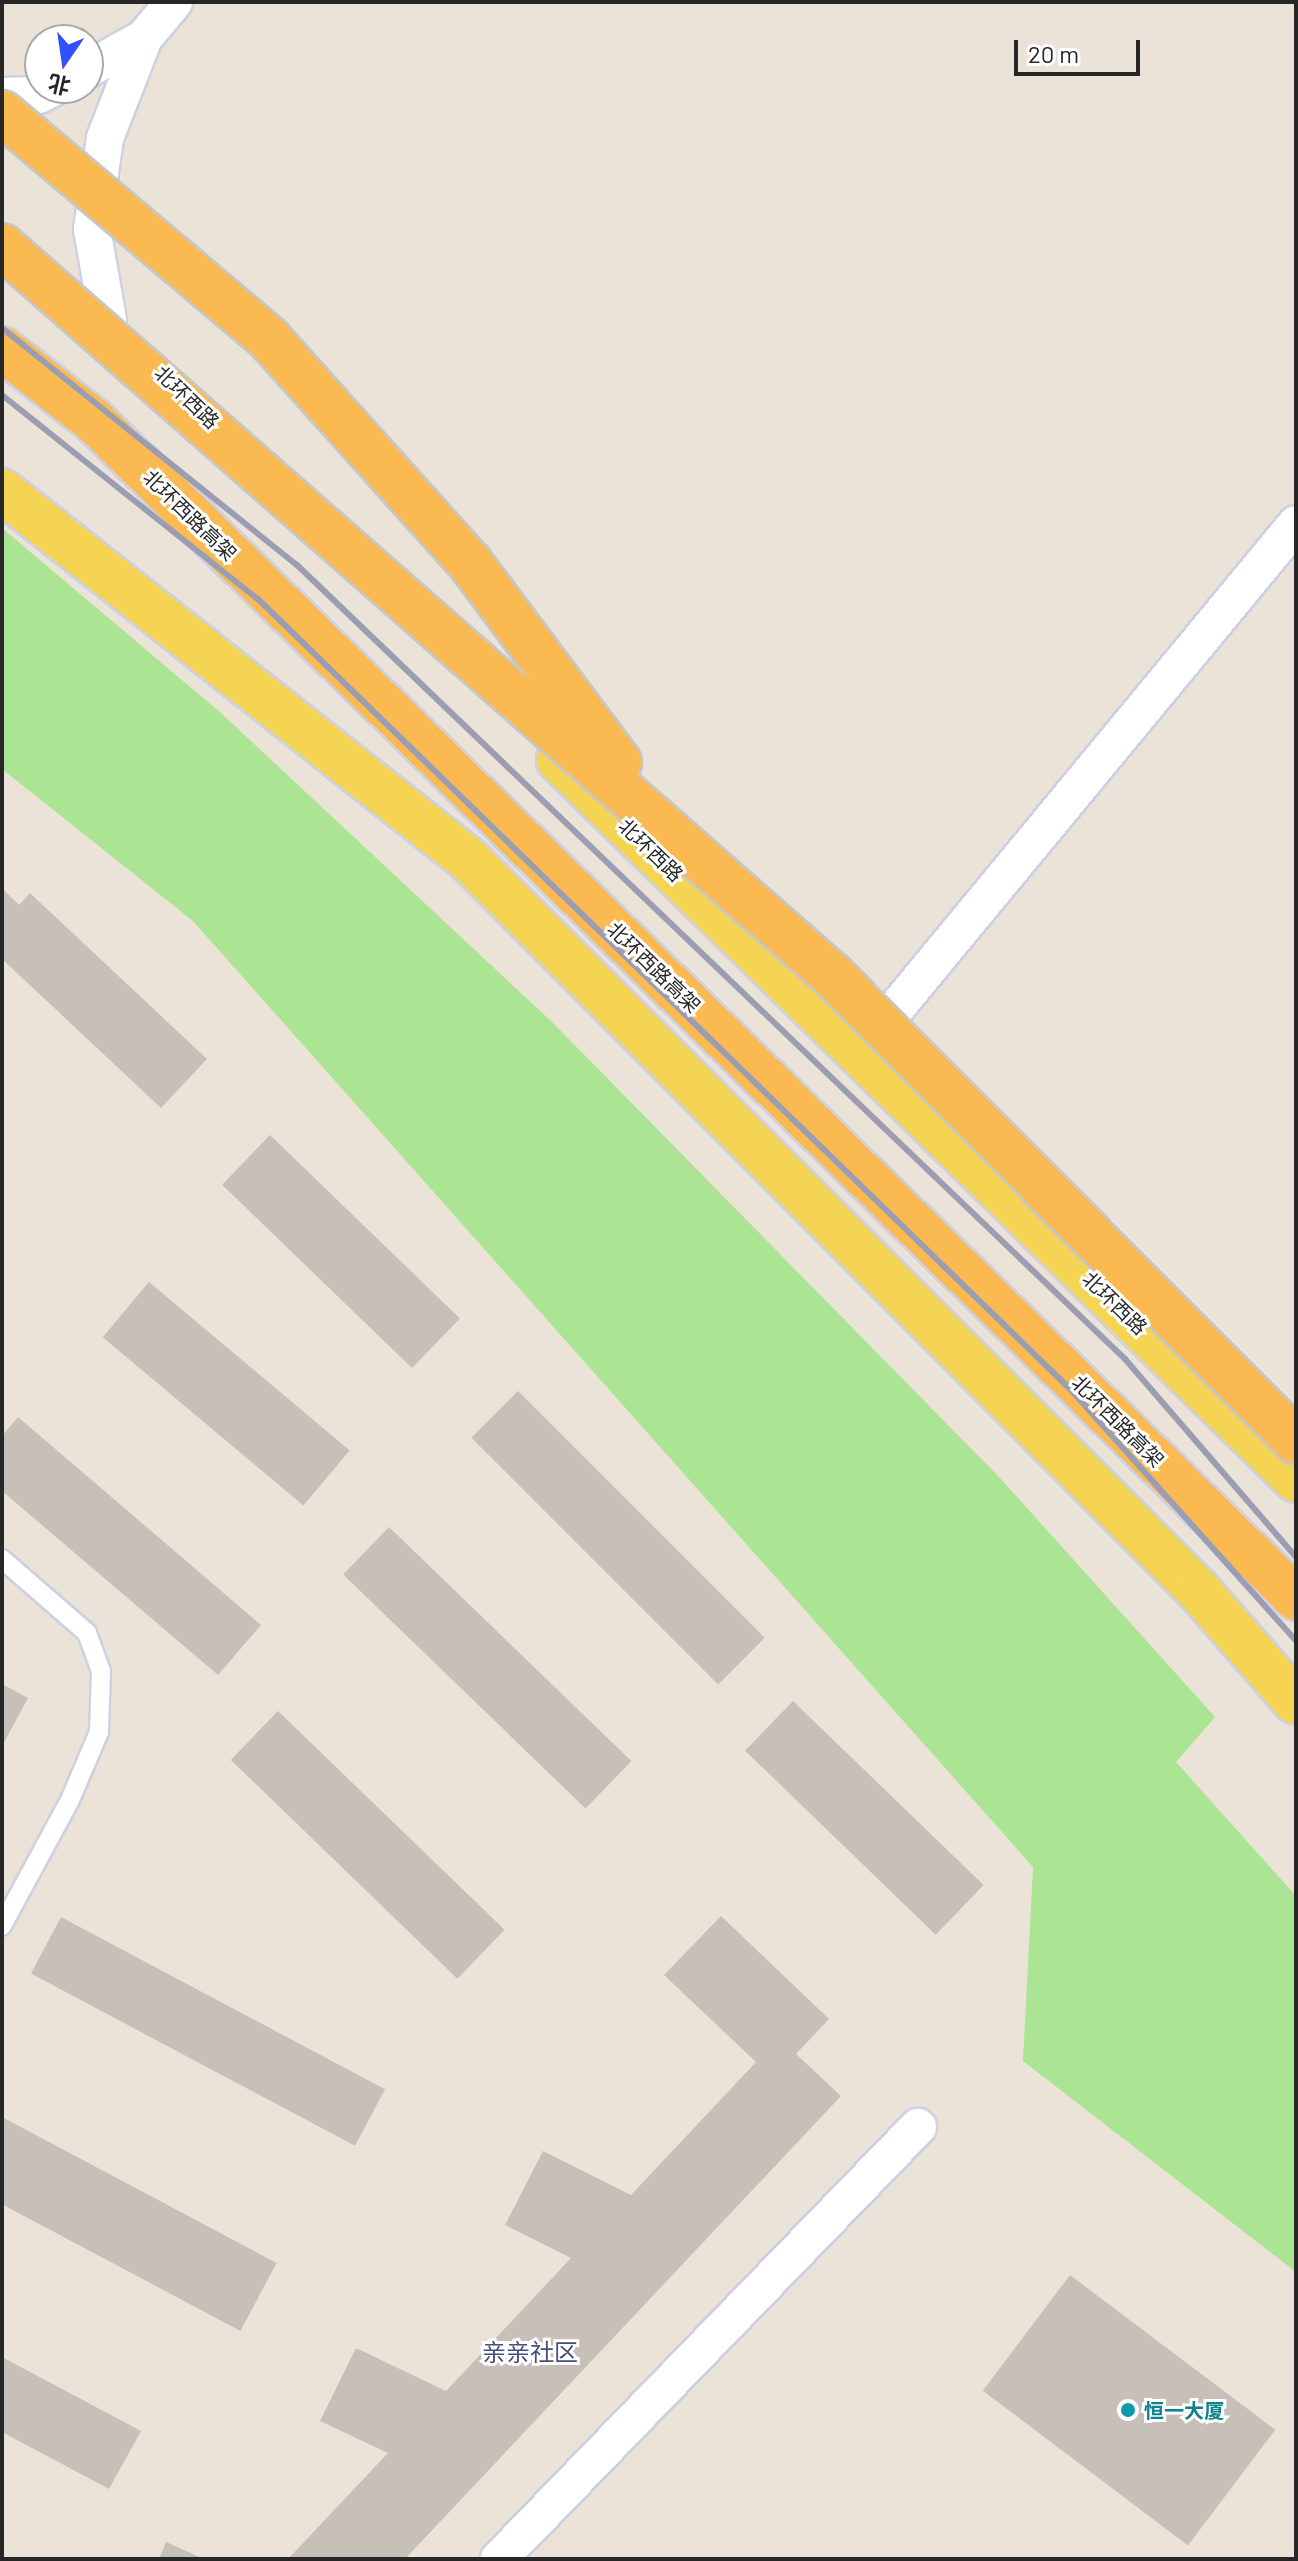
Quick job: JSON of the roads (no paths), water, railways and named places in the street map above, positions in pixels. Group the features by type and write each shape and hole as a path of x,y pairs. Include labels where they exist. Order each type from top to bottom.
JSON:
{"highway":[{"path":"2,113 269,339 470,563 673,835"},
{"path":"2,246 832,975 1296,1441"},
{"name":"北环西路高架","path":"2,349 93,420 1296,1598"},
{"path":"2,357 46,383"}],"main road":[{"name":"北环西路","path":"2,224 108,320 1296,1480"},
{"path":"2,491 469,860 1199,1591 1296,1702"}],"street":[{"path":"108,320 92,229 105,138 144,38 174,2"},
{"path":"104,60 144,38"},
{"path":"2,96 24,95"},
{"path":"859,1053 1296,524"},
{"path":"499,2559 918,2127"}],"lane":[{"path":"2,1559 87,1633 101,1671 99,1732 70,1800 2,1926"}],"railway":[{"path":"2,328 296,564 1125,1359 1296,1557"},
{"path":"2,395 258,599 1071,1390 1296,1641"}],"place":[{"name":"恒一大厦","path":"1128,2410"}],"district":[{"name":"亲亲社区","path":"530,2352"}]}
